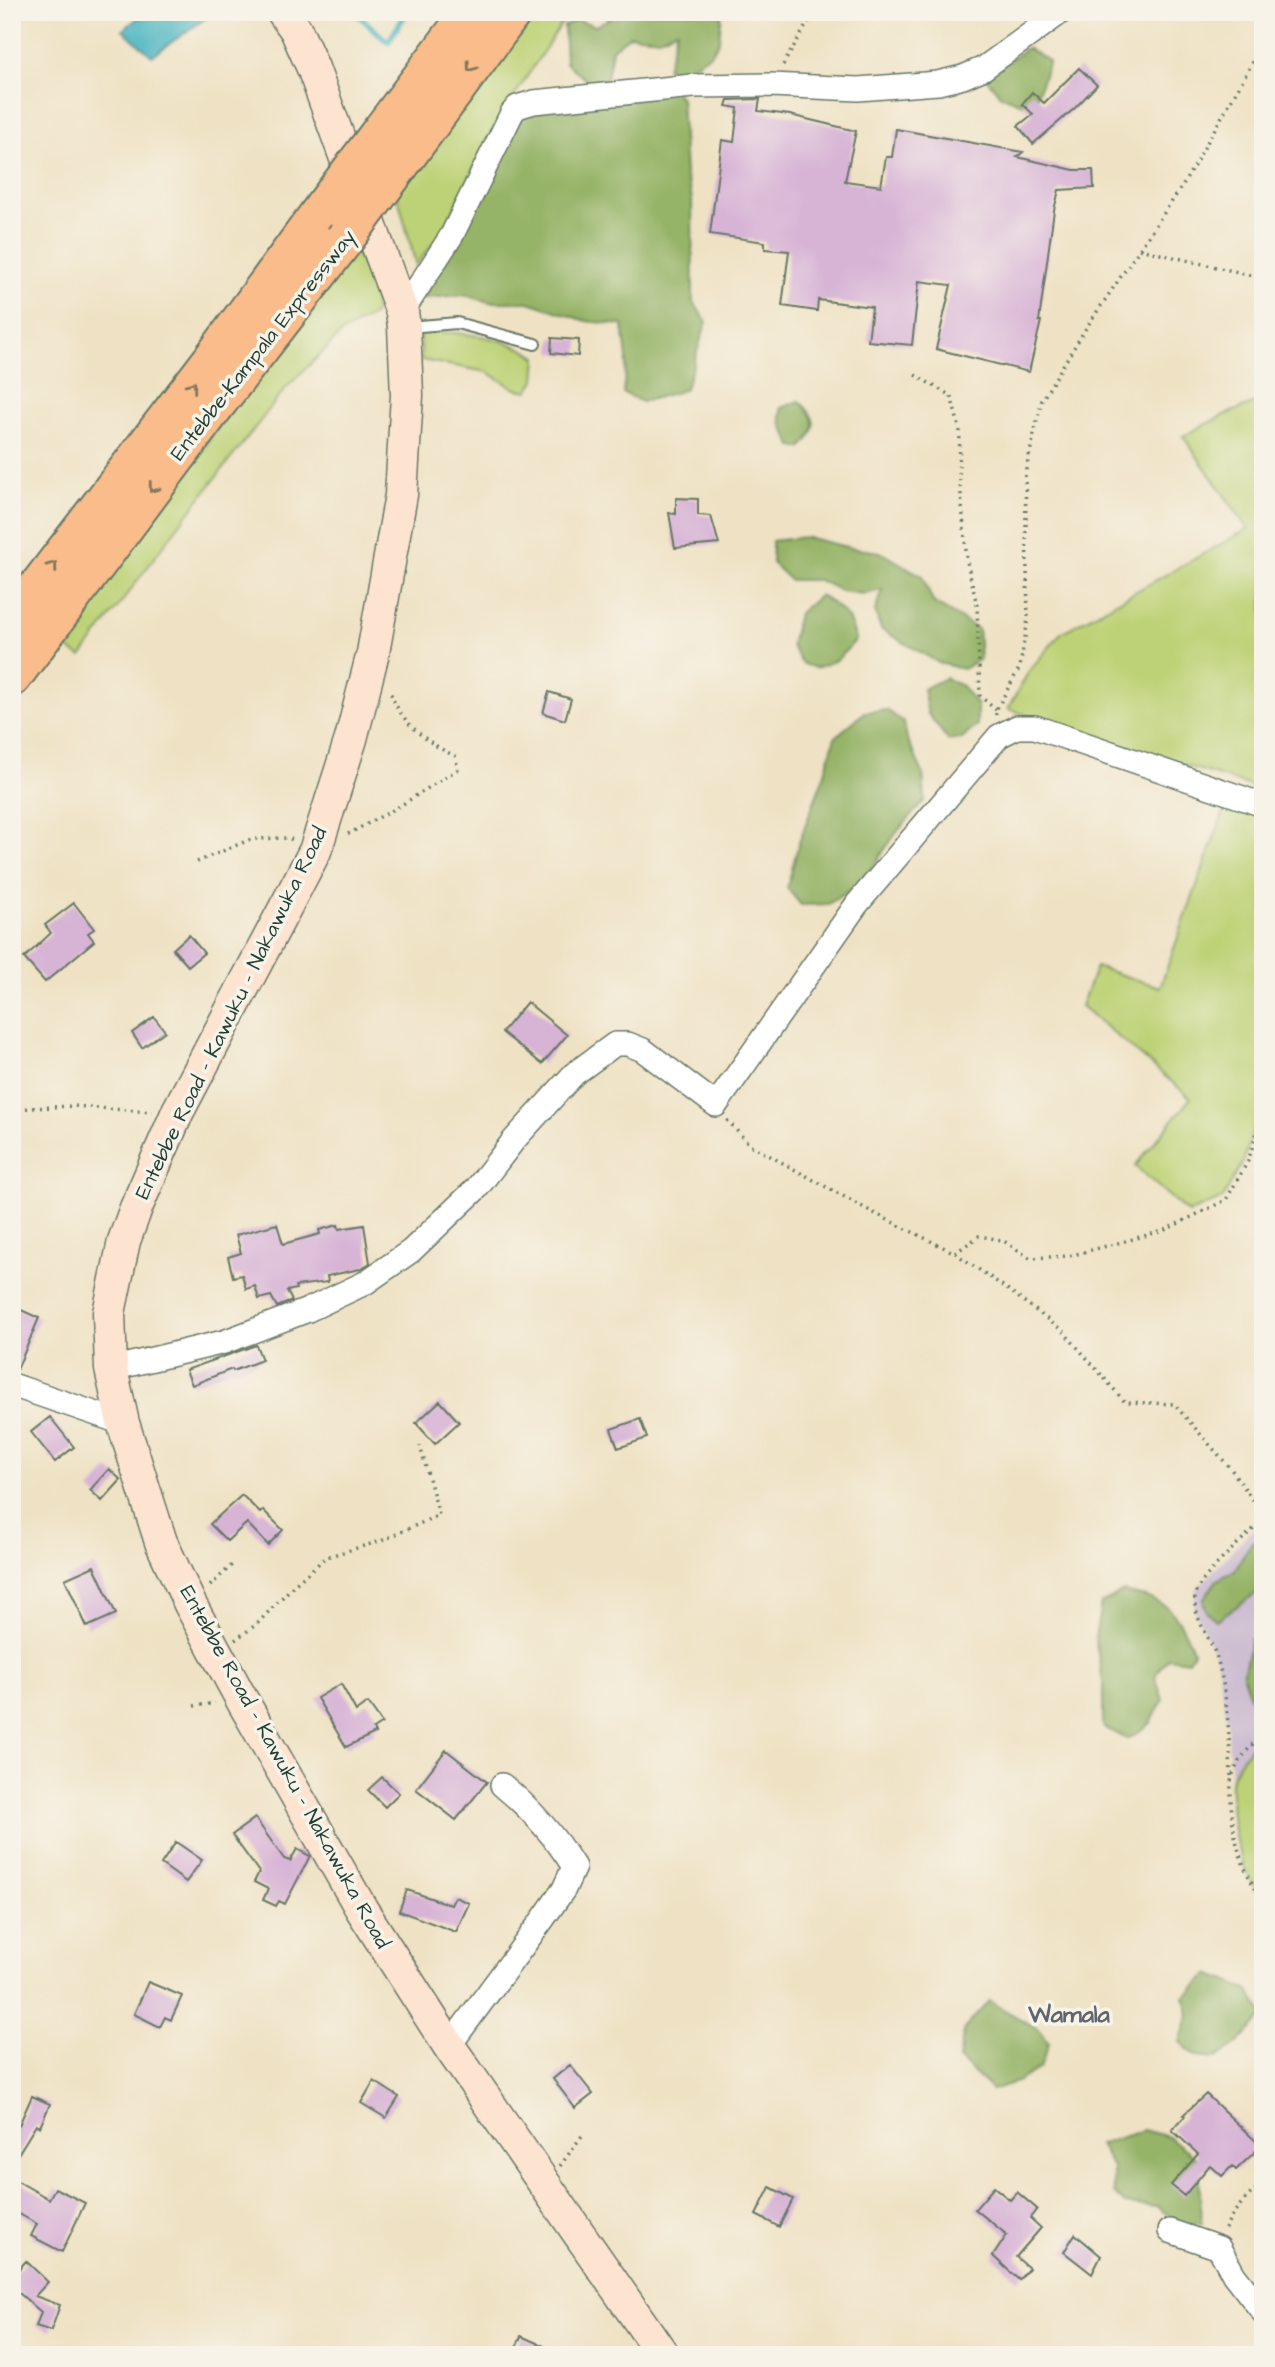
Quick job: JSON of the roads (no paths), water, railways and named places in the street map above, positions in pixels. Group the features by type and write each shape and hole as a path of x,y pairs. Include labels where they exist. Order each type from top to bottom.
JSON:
{"highway":[{"name":"Entebbe-Kampala Expressway","path":"12,677 213,408 344,240 395,142 471,12"},
{"name":"Entebbe-Kampala Expressway","path":"12,621 212,360 324,206 395,142 512,12"}],"main road":[{"name":"Entebbe Road - Kawuku - Nakawuka Road","path":"283,12 296,30 313,68 403,319 407,395 401,495 373,653 351,739 315,851 178,1111 136,1208 124,1241 109,1313 111,1369 123,1423 161,1542 217,1653 362,1910 449,2046 663,2355"}],"street":[{"path":"403,319 452,234 517,107 534,102 652,89 771,85 858,89 938,83 984,68 1061,12"},
{"path":"111,1369 224,1342 308,1310 365,1283 421,1242 477,1188 514,1140 574,1074 615,1044 628,1044 643,1050 716,1105 858,904 999,736 1017,727 1035,727 1263,805"},
{"path":"12,1385 123,1423"},
{"path":"449,2046 564,1889 573,1867 562,1847 527,1805 502,1784"},
{"path":"1170,2231 1219,2248 1234,2275 1263,2312"}],"lane":[{"path":"403,319 457,323 535,344"}],"water":[{"path":"145,12 209,12 206,18 152,56 123,30"}],"waterway":[{"path":"356,13 388,42 407,12"}],"district":[{"name":"Wamala","path":"1069,2015"}]}
